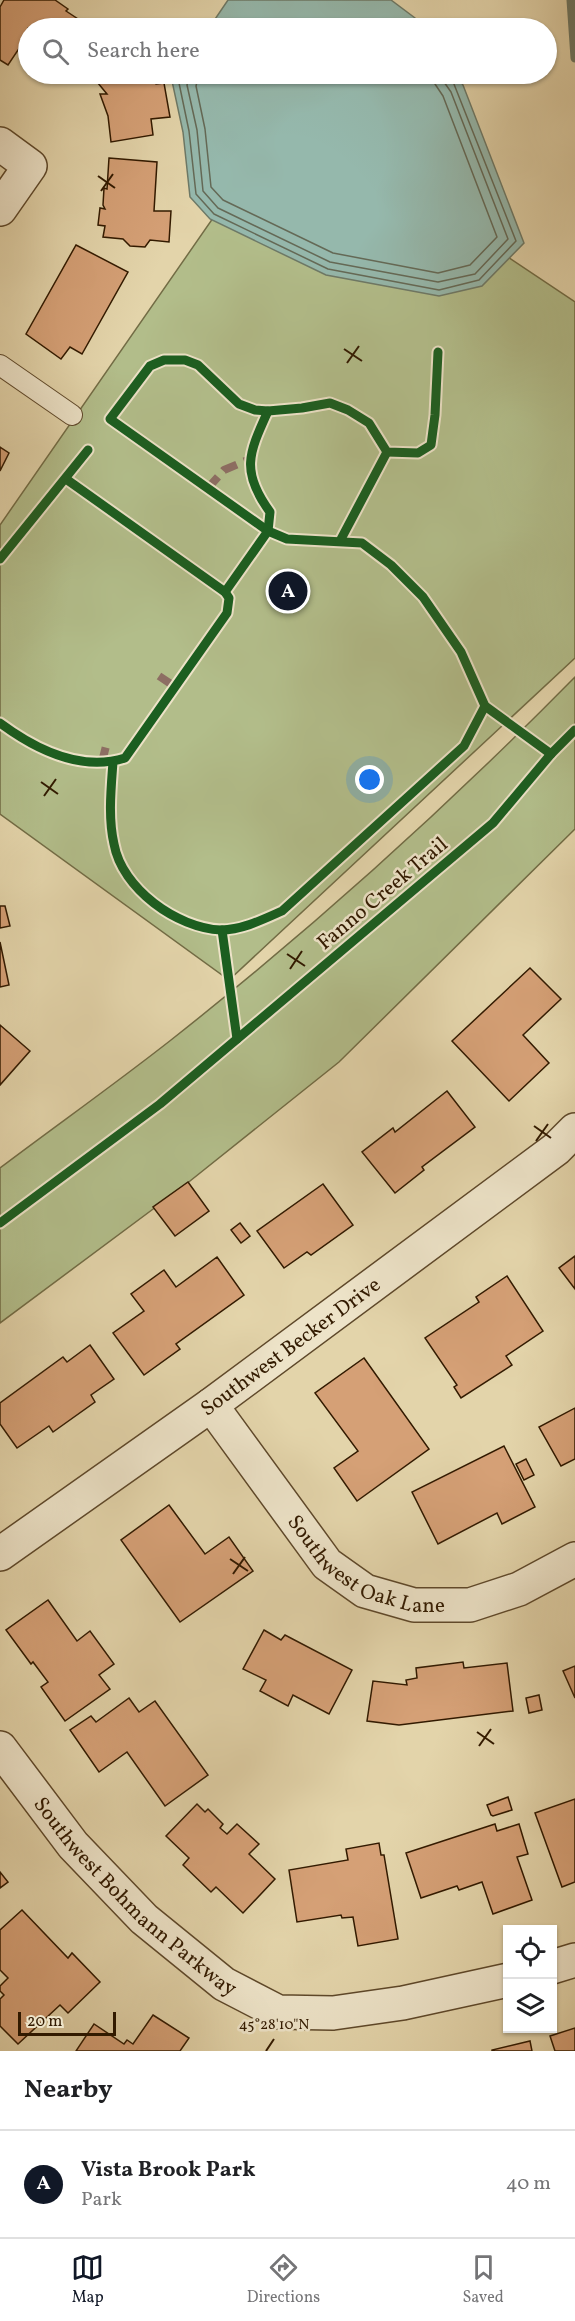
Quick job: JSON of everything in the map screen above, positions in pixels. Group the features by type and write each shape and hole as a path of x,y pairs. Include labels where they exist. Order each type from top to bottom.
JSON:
{"street":[{"path":"0,144 30,166 0,209"},
{"name":"Southwest Becker Drive","path":"0,1554 212,1405 556,1149 575,1130"},
{"name":"Southwest Oak Lane","path":"212,1405 327,1564 365,1591 414,1605 470,1605 519,1588 575,1560"},
{"name":"Southwest Bohmann Parkway","path":"0,1748 74,1845 144,1919 224,1984 278,2012 333,2013 403,2003 503,1981"},
{"path":"557,1965 575,1960"}],"lane":[{"path":"0,365 72,415"}],"green space":[{"path":"288,110 575,302 575,658 229,980 0,814 0,525"},
{"path":"575,677 575,829 339,1062 180,1189 0,1323 0,1168 224,998 328,910 429,819"}],"water":[{"path":"228,0 391,0 415,18 216,18"},
{"path":"173,84 462,84 524,243 482,286 439,296 326,275 210,219 190,197 183,132"}],"building":[{"path":"4,0 55,0 76,18 18,18 18,50 8,65 0,60 0,7"},
{"path":"99,84 164,84 170,117 151,119 153,135 111,142 108,116 100,94 107,94"},
{"path":"109,158 157,162 154,211 171,211 169,242 150,240 145,247 130,246 123,239 103,237 105,226 98,225 100,208 105,209 103,205 104,188 107,189"},
{"path":"76,245 128,272 82,354 70,347 61,359 26,334"},
{"path":"0,447 9,453 0,471"},
{"path":"0,906 5,906 10,926 0,928"},
{"path":"0,942 9,985 0,987"},
{"path":"530,968 561,999 523,1035 549,1063 509,1101 452,1041"},
{"path":"0,1025 30,1051 0,1085"},
{"path":"447,1091 475,1127 422,1167 424,1170 395,1193 362,1152 393,1128 395,1132"},
{"path":"188,1182 209,1211 175,1236 153,1207"},
{"path":"323,1184 353,1225 311,1255 307,1252 284,1268 257,1231"},
{"path":"240,1223 250,1236 241,1243 231,1230"},
{"path":"575,1256 575,1289 559,1268"},
{"path":"217,1257 244,1295 176,1344 180,1349 144,1375 113,1333 144,1311 131,1294 164,1270 176,1287"},
{"path":"507,1276 543,1331 506,1356 512,1365 461,1398 454,1387 457,1385 425,1338 479,1302 476,1297"},
{"path":"90,1345 114,1379 91,1395 95,1402 53,1432 49,1426 17,1448 0,1424 0,1403 63,1357 67,1362"},
{"path":"364,1358 429,1449 357,1501 334,1468 358,1451 315,1393"},
{"path":"575,1408 575,1459 561,1466 539,1427"},
{"path":"504,1446 535,1507 502,1524 497,1513 438,1544 412,1492"},
{"path":"526,1459 534,1475 524,1480 516,1464"},
{"path":"169,1505 205,1554 229,1537 253,1571 180,1622 121,1540"},
{"path":"48,1600 77,1641 90,1631 114,1664 99,1675 110,1689 65,1721 41,1687 48,1682 33,1662 31,1664 6,1630"},
{"path":"264,1630 281,1640 285,1635 352,1670 329,1714 293,1695 288,1706 260,1691 266,1680 243,1669"},
{"path":"463,1662 464,1668 507,1663 513,1711 399,1725 367,1721 373,1681 407,1685 406,1680 417,1678 416,1668"},
{"path":"575,1666 575,1698 563,1671"},
{"path":"539,1695 542,1710 529,1713 526,1698"},
{"path":"129,1698 139,1712 155,1701 208,1775 165,1806 127,1752 99,1772 70,1730 91,1716 96,1722"},
{"path":"508,1797 512,1810 491,1815 487,1805"},
{"path":"575,1799 575,1882 562,1887 535,1813"},
{"path":"197,1804 205,1812 208,1809 223,1824 220,1828 227,1834 237,1824 259,1844 249,1854 275,1879 243,1913 216,1887 211,1892 183,1865 189,1858 166,1836"},
{"path":"495,1824 497,1831 519,1824 528,1854 517,1857 532,1900 493,1914 482,1882 459,1890 457,1886 421,1898 406,1853"},
{"path":"379,1843 381,1855 384,1855 398,1939 358,1946 353,1917 342,1918 341,1915 297,1922 289,1870 348,1860 346,1849"},
{"path":"0,1872 8,1882 0,1888"},
{"path":"22,1910 68,1958 72,1953 100,1982 68,2013 60,2005 18,2044 0,2026 0,1999 4,1995 0,1991 0,1986 8,1978 0,1970 0,1930"},
{"path":"153,2015 189,2038 180,2051 76,2051 94,2024 124,2044 127,2040 133,2044"},
{"path":"575,2028 575,2051 555,2051 550,2036"},
{"path":"530,2041 532,2051 492,2051 492,2050"}],"waterway":[{"path":"571,0 575,58"}],"marked path":[{"path":"208,488 224,470 250,459"},
{"path":"159,676 174,686"},
{"path":"102,762 107,742"}],"cycle path":[{"path":"438,352 431,445 418,453 387,452 369,423 348,410 330,403 268,411 255,410 239,404 198,365 185,360 164,360 150,366 110,419 268,531 287,539 362,543 391,565 423,597 461,652 485,706 551,754"},
{"path":"225,592 268,531 270,512 254,485 251,473 252,451 268,411"},
{"path":"0,559 88,450"},
{"path":"340,541 387,452"},
{"path":"0,723 28,741 59,756 91,762 108,762 125,758 227,613 229,598 225,592 66,479"},
{"path":"113,762 110,803 112,834 119,861 128,876 154,903 170,914 204,928 229,930 253,924 282,911 464,746 485,706"},
{"name":"Fanno Creek Trail","path":"0,1223 160,1104 493,823 551,754 575,730"},
{"path":"222,930 237,1039"}],"place":[{"name":"Vista Brook Park","path":"288,591"}]}
